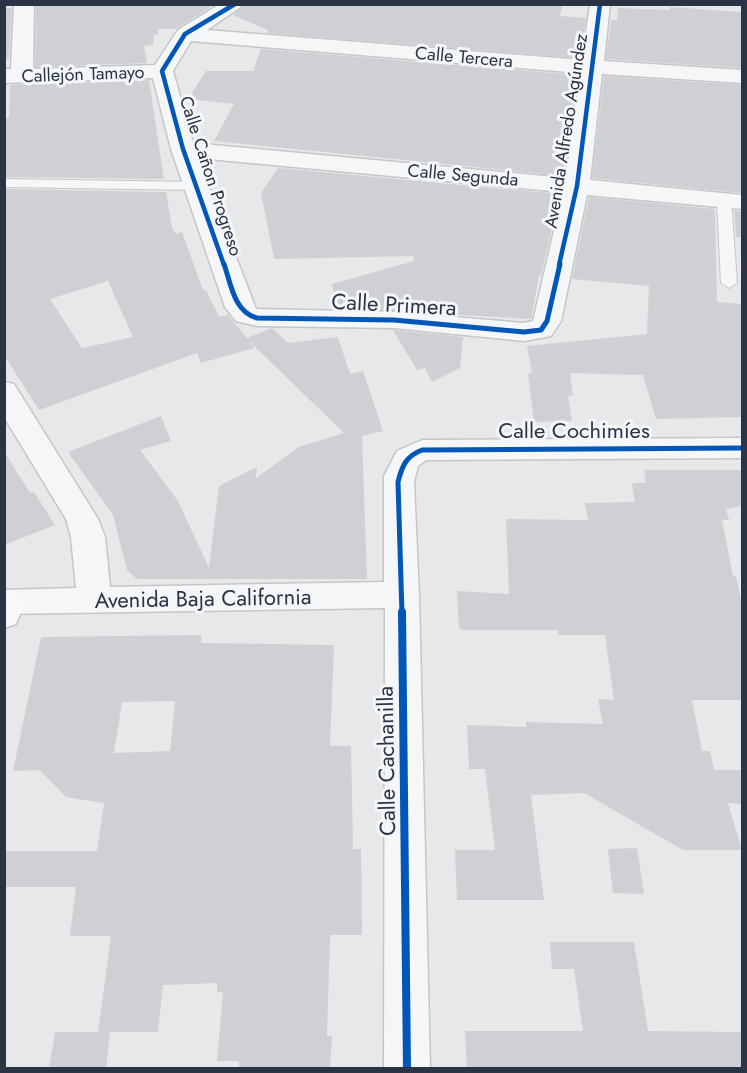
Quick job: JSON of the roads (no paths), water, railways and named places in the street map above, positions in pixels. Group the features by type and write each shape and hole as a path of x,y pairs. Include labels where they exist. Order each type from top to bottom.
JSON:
{"street":[{"path":"13,75 24,4"},
{"name":"Calle Cañon Progreso","path":"235,4 185,33 162,71 183,149 238,307 246,315"},
{"name":"Avenida Alfredo Agúndez","path":"541,330 547,321 577,186 600,4"},
{"name":"Calle Tercera","path":"185,33 591,67 742,76"},
{"name":"Callejón Tamayo","path":"13,75 162,71"},
{"name":"Calle Segunda","path":"183,149 733,201"},
{"name":"Calle Primera","path":"246,315 257,318 394,320 524,332 541,330"},
{"path":"4,391 82,519 88,537 94,600"},
{"name":"Calle Cochimíes","path":"408,455 422,450 742,448"},
{"name":"Calle Cachanilla","path":"406,1068 402,596 398,482 401,465 408,455"},
{"name":"Avenida Baja California","path":"6,606 94,600 402,596"}],"lane":[{"path":"4,183 196,186"},
{"path":"729,283 733,201"}]}
